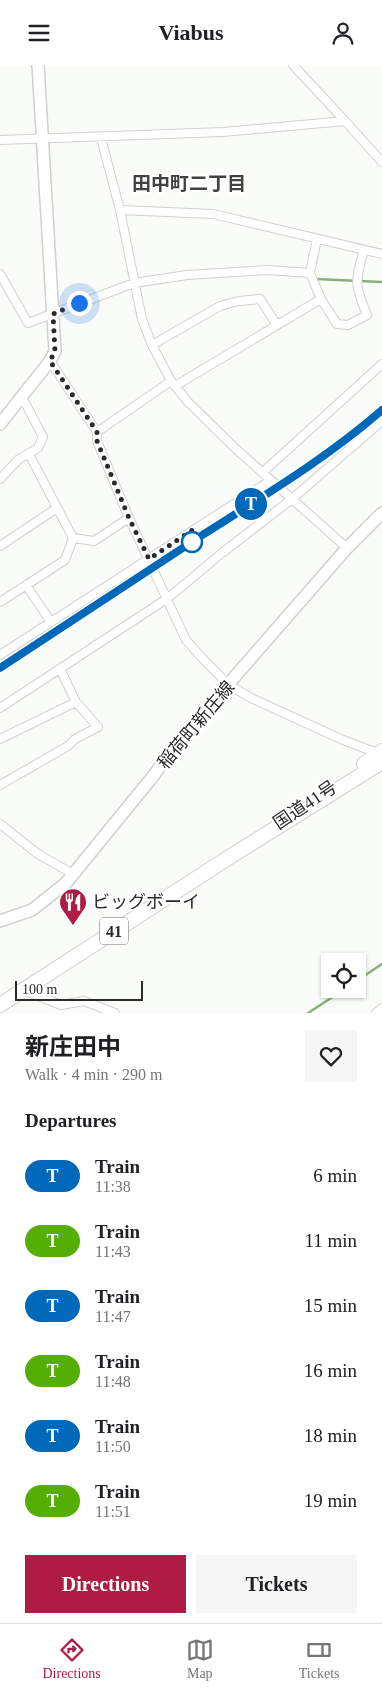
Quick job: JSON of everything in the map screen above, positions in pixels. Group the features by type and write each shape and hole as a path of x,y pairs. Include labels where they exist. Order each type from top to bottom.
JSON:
{"highway":[{"name":"国道41号","path":"0,1005 228,858 381,755"}],"main road":[{"path":"0,423 50,361 55,351 38,65"},
{"name":"稲荷町新庄線","path":"0,921 32,910 66,883 154,775 176,744 347,547 382,513"}],"street":[{"path":"293,65 382,163"},
{"path":"0,140 43,137 101,138 223,132 345,121"},
{"path":"101,138 120,210 142,319 152,345 173,383 188,402 211,425 347,547"},
{"path":"120,210 213,215 382,254"},
{"path":"317,239 310,273 321,299 337,324 348,325 367,315 357,291 357,275 364,250"},
{"path":"0,274 28,323 134,283 187,275 268,270 310,273"},
{"path":"152,345 220,306 239,301 260,299 277,325"},
{"path":"97,432 173,383 321,299"},
{"path":"50,361 97,432 97,441 129,518 186,640 229,685 251,698 381,755"},
{"path":"263,473 382,364"},
{"path":"0,479 19,459 38,448 43,437 22,397"},
{"path":"0,708 168,599 222,553 292,499 382,421"},
{"path":"0,602 65,559 73,538 29,454"},
{"path":"0,655 271,480"},
{"path":"0,546 57,508"},
{"path":"73,538 94,541 129,518"},
{"path":"26,585 50,622"},
{"path":"0,785 98,727 76,701 60,669"},
{"path":"0,739 76,701"},
{"path":"0,824 38,855 73,874"},
{"path":"23,991 61,1005 84,1001 115,1013"},
{"path":"376,1013 382,1008"}],"waterway":[{"path":"316,279 382,282"},
{"path":"366,975 382,964"},
{"path":"308,1013 331,998"}],"railway":[{"path":"0,668 301,471 382,410"}],"train":[{"name":"T","path":"0,668 233,515 280,487 366,424 382,410"}],"place":[{"name":"ビッグボーイ","path":"73,926"}],"district":[{"name":"田中町二丁目","path":"189,183"}],"route":[{"path":"79,303 53,314 55,351 50,361 97,432 97,441 129,518 149,559 194,529 192,542"}]}
